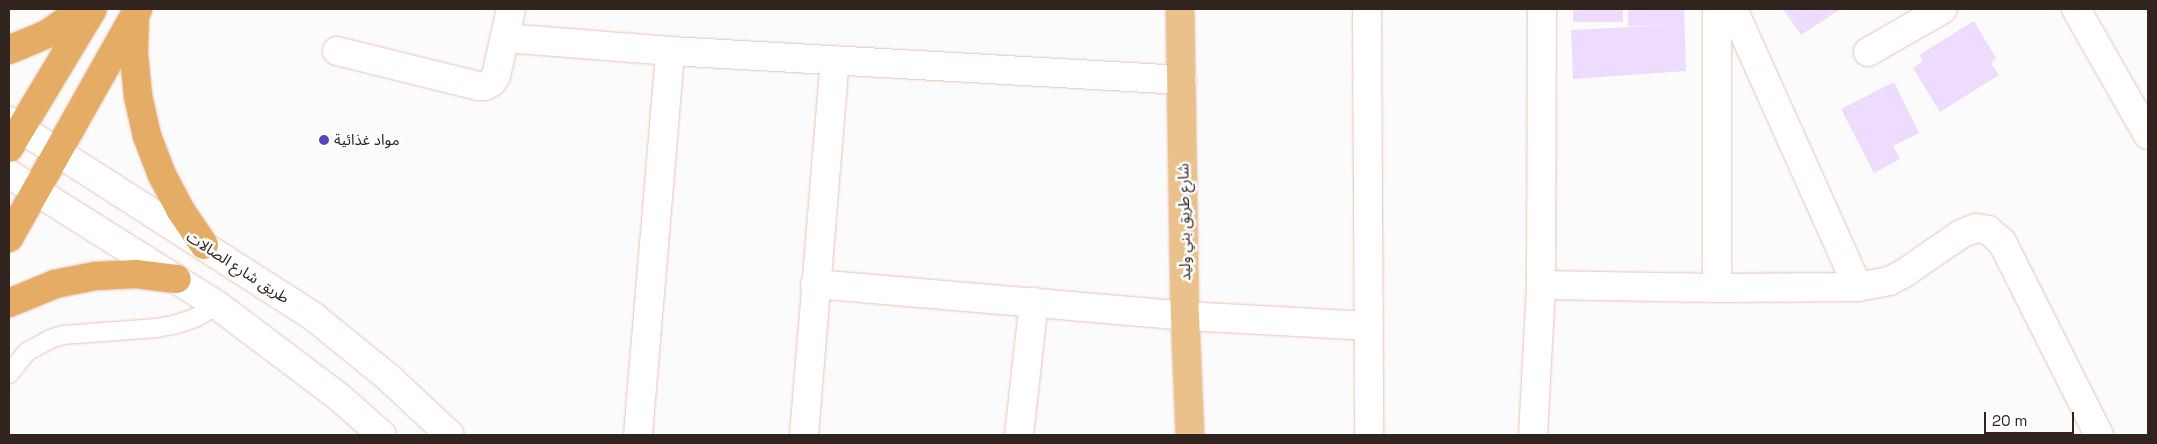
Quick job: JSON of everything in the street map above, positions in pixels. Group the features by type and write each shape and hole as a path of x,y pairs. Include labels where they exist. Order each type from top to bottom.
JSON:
{"highway":[{"path":"9,50 47,34 83,9"},
{"path":"13,132 93,9"},
{"path":"9,238 137,11"},
{"path":"137,11 134,55 138,96 147,136 165,182 181,211 204,245"},
{"path":"9,303 55,284 95,276 136,274 177,279"}],"main road":[{"name":"شارع طريق بني وليد","path":"1180,9 1185,316 1190,435"}],"street":[{"path":"337,51 478,86 492,82 496,76 511,9"},
{"path":"1367,9 1370,435"},
{"path":"1533,435 1541,284 1542,9"},
{"path":"1717,9 1718,288"},
{"path":"1733,9 1858,287"},
{"path":"1868,52 1943,9"},
{"path":"2076,9 2148,135"},
{"path":"505,38 670,51 1182,80"},
{"path":"638,435 670,51"},
{"path":"804,435 835,60"},
{"name":"طريق شارع الصالات","path":"13,132 57,151 314,317 389,378 450,435"},
{"path":"9,174 217,305 339,397 382,435"},
{"path":"1541,284 1718,288 1858,287 1889,281 1903,274 1961,234 1976,228 1988,230 2002,242 2099,435"},
{"path":"217,305 242,270"},
{"path":"815,284 1185,316 1369,326"},
{"path":"1019,435 1034,302"}],"lane":[{"path":"9,374 28,352 50,339 63,335 170,325 197,317 217,305"}],"building":[{"path":"1573,9 1623,9 1623,22 1573,22"},
{"path":"1628,9 1684,9 1686,71 1573,79 1571,30 1671,25 1628,26"},
{"path":"1783,9 1841,9 1801,35"},
{"path":"1974,21 1996,58 1991,63 1999,75 1940,112 1913,68 1923,61 1919,55"},
{"path":"1894,82 1919,133 1893,146 1900,159 1874,173 1841,109"}],"place":[{"name":"مواد غذائية","path":"324,140"}]}
